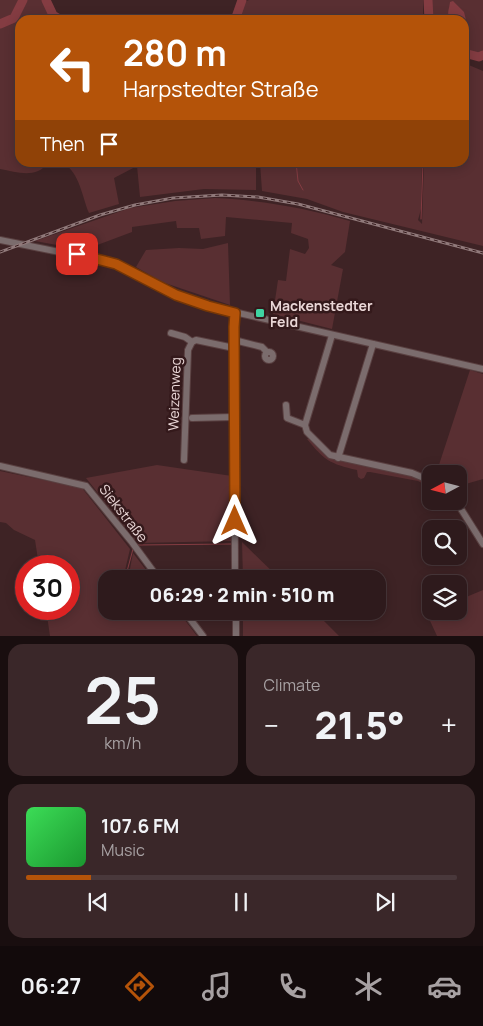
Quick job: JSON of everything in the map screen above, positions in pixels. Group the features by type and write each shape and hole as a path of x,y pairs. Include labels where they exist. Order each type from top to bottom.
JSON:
{"street":[{"path":"0,240 109,262 135,273 176,295 208,306 483,369"},
{"path":"235,313 236,570"},
{"path":"172,333 185,336 192,342"},
{"path":"332,335 306,425 307,432 330,455 412,473 422,477"},
{"name":"Weizenweg","path":"184,460 188,350 192,342 200,340 234,348"},
{"path":"234,340 262,347 267,352"},
{"path":"338,458 373,344"},
{"path":"286,405 287,418 306,425"},
{"path":"192,418 234,417"},
{"name":"Siekstraße","path":"0,466 86,486 152,570"},
{"path":"462,510 483,544"},
{"path":"191,620 203,636"},
{"path":"236,620 236,636"}],"shaded area":[{"path":"0,0 21,0 13,13 0,21"},
{"path":"24,0 44,0 52,15 16,15"},
{"path":"249,0 423,0 423,15 240,15 244,2"},
{"path":"430,0 483,0 483,53 472,55 469,54 469,15 431,15"},
{"path":"453,1 465,15 449,15 450,2"},
{"path":"15,18 15,167 44,167 32,173 19,173 0,169 0,25"},
{"path":"469,65 483,71 483,246 343,212 307,199 262,191 260,167 422,167 421,209 418,220 422,224 424,167 469,167"},
{"path":"69,167 135,167 114,178 119,204 89,213 80,186"},
{"path":"137,167 256,167 256,190 204,189 140,197"},
{"path":"215,198 283,205 350,221 345,252 331,265 343,269 332,329 273,314 278,280 286,281 290,249 305,254 309,248 308,239 291,233 292,223 226,217 225,236 201,239 199,228 177,228 176,221 132,227 132,232 84,250 35,241 130,208 175,201"},
{"path":"228,243 230,305 162,282 136,267 146,250 203,249"},
{"path":"470,370 483,374 483,479 468,483 468,465 439,465"},
{"path":"307,439 311,439 329,456 411,474 422,478 422,483 370,472 367,472 364,478 361,479 358,477 357,470 340,466 318,452"},
{"path":"157,465 232,476 232,541 138,543 86,478"},
{"path":"0,471 82,488 130,549 125,570 98,570 98,620 185,620 197,636 50,636 48,620 80,620 80,555 37,555 35,540 14,530 6,523 0,522"},
{"path":"242,542 271,570 243,570"},
{"path":"133,553 146,570 130,570"},
{"path":"483,590 483,636 437,636 430,620 467,620 467,597"},
{"path":"243,620 323,620 339,636 243,636"}],"waterway":[{"path":"16,15 23,0"},
{"path":"46,0 53,15"},
{"path":"237,15 242,0"},
{"path":"428,0 429,15"},
{"path":"0,24 15,16"},
{"path":"469,54 479,57 483,55"},
{"path":"297,167 298,181 303,190"},
{"path":"421,219 423,167"},
{"path":"138,545 231,544"},
{"path":"127,570 133,549"}],"railway":[{"path":"0,252 100,215 135,205 173,198 222,195 258,197 298,204 483,253"}],"place":[{"name":"Mackenstedter Feld","path":"260,313"}],"route":[{"path":"77,254 116,264 176,295 235,313 235,521"}]}
